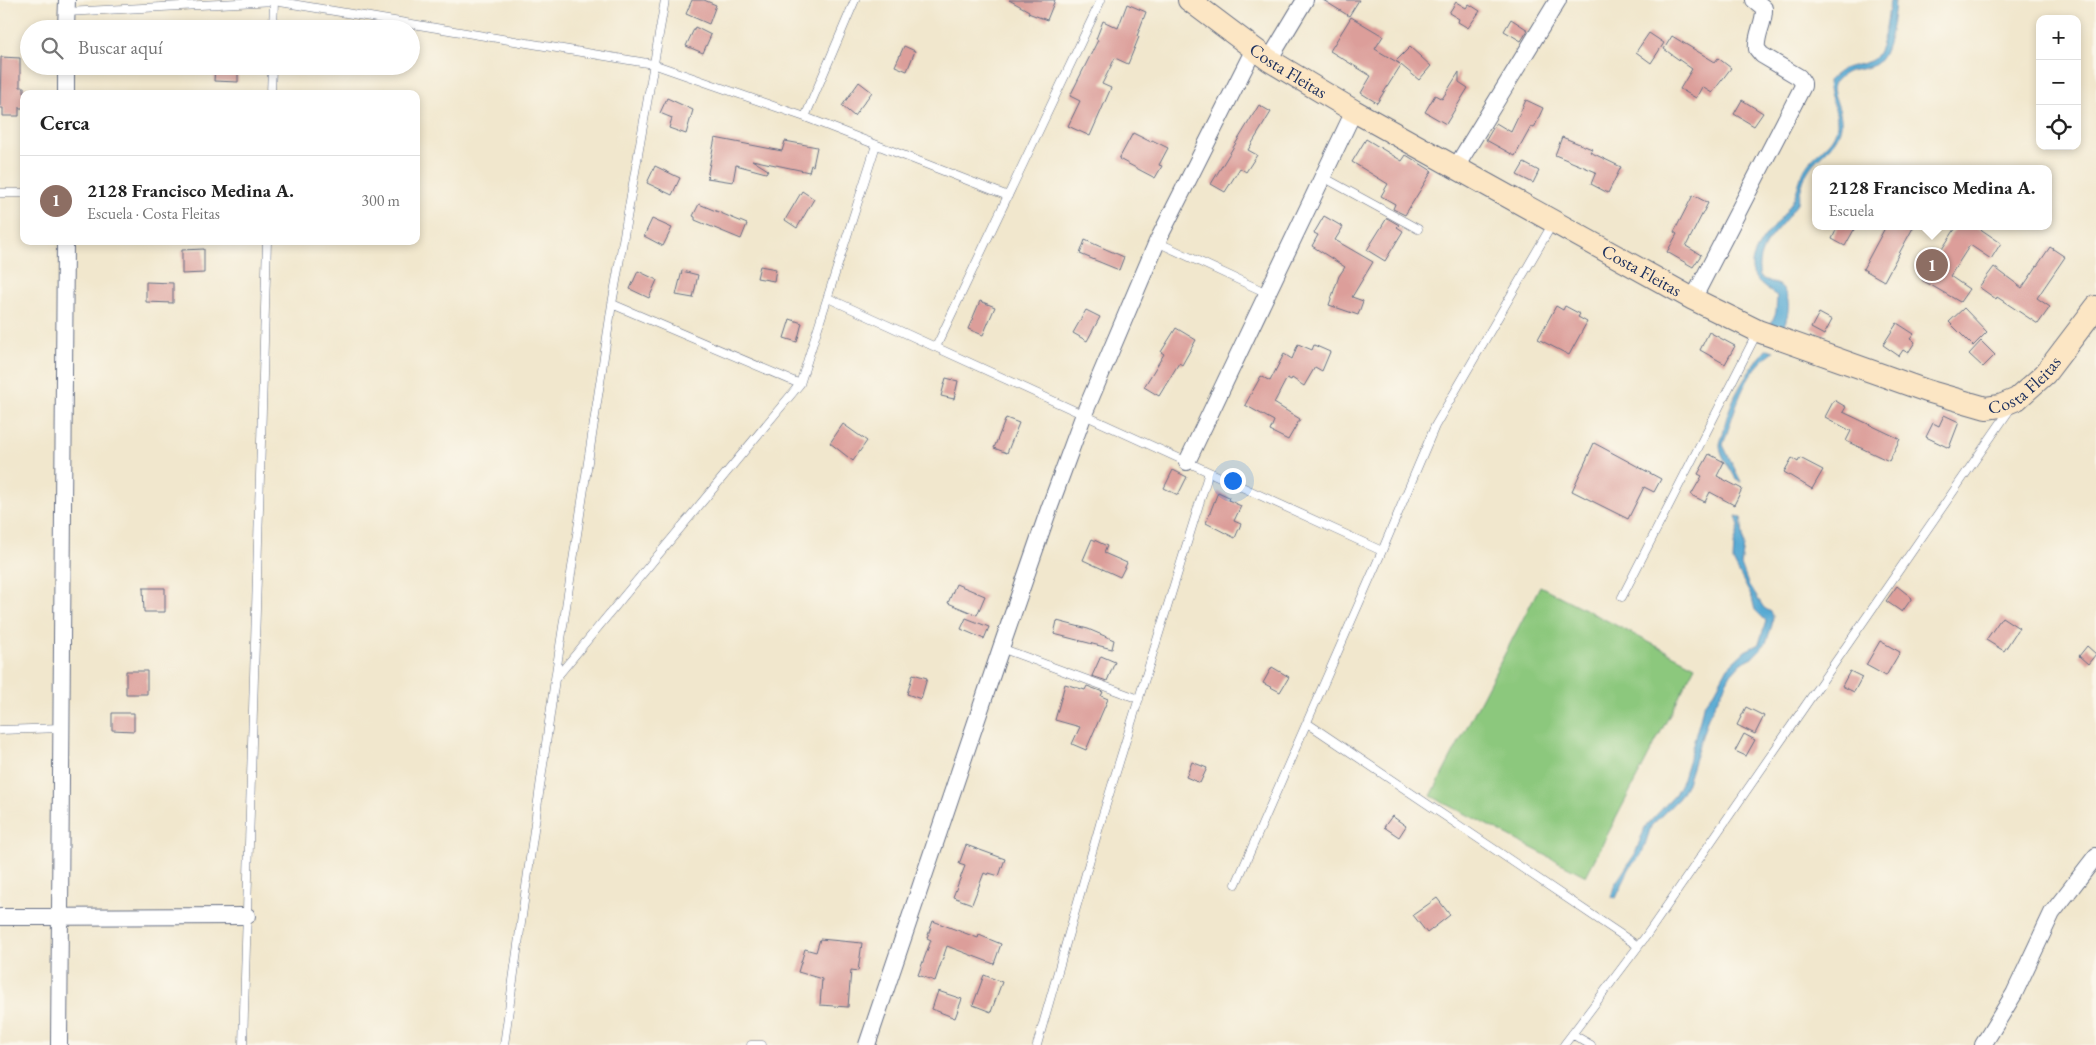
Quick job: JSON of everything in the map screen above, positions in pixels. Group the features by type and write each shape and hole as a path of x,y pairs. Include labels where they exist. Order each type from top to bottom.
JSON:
{"main road":[{"name":"Costa Fleitas","path":"1188,0 1261,54 1354,111 1693,299 1758,332 1960,402 1986,408 2000,406 2017,399 2045,374 2096,307"}],"street":[{"path":"867,1045 1001,648 1084,414 1157,242 1261,54 1305,0"},
{"path":"1456,167 1558,0"},
{"path":"1693,299 1803,86 1802,80 1799,77 1762,55 1757,49 1757,39 1764,16 1764,8 1754,0"},
{"path":"66,75 66,90"},
{"path":"1187,462 1354,111"},
{"path":"59,1045 65,245"},
{"path":"1987,1043 2014,994 2052,913 2096,856"},
{"path":"0,917 247,916"}],"lane":[{"path":"66,14 274,0 392,20"},
{"path":"274,0 274,20"},
{"path":"504,1045 555,679 612,304 665,0"},
{"path":"805,117 855,0"},
{"path":"936,347 1101,0"},
{"path":"420,25 653,64 805,117 1008,196"},
{"path":"271,90 272,75"},
{"path":"555,679 800,384 876,145"},
{"path":"1323,177 1418,229"},
{"path":"0,193 20,193"},
{"path":"1236,884 1435,426 1554,221"},
{"path":"1157,242 1267,293"},
{"path":"243,1045 267,245"},
{"path":"828,298 1382,551"},
{"path":"612,304 800,384"},
{"path":"1622,597 1758,332"},
{"path":"1564,1045 1638,946 2017,399"},
{"path":"1037,1045 1100,824 1209,472"},
{"path":"1001,648 1138,699"},
{"path":"1307,723 1638,946"},
{"path":"0,730 62,728"},
{"path":"1572,1034 1591,1045"},
{"path":"751,1045 762,1045"}],"green space":[{"path":"1540,586 1695,666 1586,876 1431,796"}],"water":[{"path":"1890,0 1895,0 1894,15 1884,54 1874,65 1848,72 1833,84 1841,120 1839,132 1836,139 1808,171 1796,206 1768,240 1760,257 1760,277 1783,289 1788,300 1787,317 1783,328 1771,324 1776,312 1777,296 1763,287 1756,279 1752,270 1752,261 1762,241 1792,202 1805,167 1834,135 1837,117 1828,81 1844,69 1875,58 1885,34"},
{"path":"1767,349 1774,351 1754,370 1747,381 1736,406 1723,445 1741,482 1736,480 1724,458 1720,443 1725,422 1739,388"},
{"path":"1736,516 1741,517 1744,546 1741,565 1748,584 1764,608 1771,612 1773,616 1772,625 1766,643 1753,657 1741,663 1731,674 1708,717 1687,783 1678,799 1651,826 1642,854 1630,867 1616,898 1611,897 1615,884 1635,854 1645,827 1674,796 1683,779 1703,706 1715,691 1728,667 1745,651 1759,644 1766,621 1755,610 1752,598 1733,561 1734,545 1739,526"}],"building":[{"path":"692,0 704,0 716,5 709,24 686,14"},
{"path":"1009,0 1055,0 1047,20 1028,13 1029,11"},
{"path":"1323,0 1359,0 1349,16"},
{"path":"1456,2 1466,8 1469,4 1480,11 1468,28 1449,13"},
{"path":"1127,4 1146,12 1137,36 1139,37 1128,64 1115,58 1102,84 1111,88 1090,136 1068,126 1080,101 1070,96 1098,40 1096,39 1103,21 1118,28"},
{"path":"1351,17 1383,36 1375,49 1400,64 1396,61 1410,47 1431,66 1419,80 1401,65 1377,103 1361,93 1371,76 1330,51"},
{"path":"1511,19 1528,30 1521,41 1504,31"},
{"path":"695,27 711,35 703,53 686,46"},
{"path":"1649,33 1664,43 1651,63 1636,52"},
{"path":"1672,36 1715,62 1718,58 1731,68 1712,93 1702,87 1696,98 1680,89 1692,69 1664,49"},
{"path":"904,46 915,51 907,71 895,66"},
{"path":"1,57 20,58 20,87 24,87 24,90 20,90 19,116 3,116 3,108 0,108"},
{"path":"1459,72 1459,82 1468,88 1446,124 1425,112 1435,95 1442,99"},
{"path":"214,75 238,75 238,82 214,81"},
{"path":"859,82 872,92 854,116 842,106"},
{"path":"667,98 693,110 686,134 669,128 672,118 660,113"},
{"path":"1526,100 1543,108 1534,128 1531,127 1515,156 1486,140 1496,123 1511,132"},
{"path":"1742,100 1763,113 1754,126 1734,114"},
{"path":"1259,105 1271,112 1248,150 1257,155 1246,172 1240,168 1225,192 1211,184"},
{"path":"1133,133 1168,148 1159,165 1162,166 1155,178 1119,159"},
{"path":"1562,137 1592,149 1590,152 1621,167 1608,193 1591,184 1596,172 1555,155"},
{"path":"715,138 782,151 785,141 817,147 813,166 811,165 809,172 752,160 768,170 766,173 736,165 733,182 707,178"},
{"path":"1366,139 1402,161 1406,155 1432,171 1405,215 1393,209 1395,204 1381,196 1388,184 1352,162"},
{"path":"1524,163 1539,171 1533,183 1517,175"},
{"path":"655,166 680,178 672,195 647,183"},
{"path":"802,191 814,199 797,228 785,220"},
{"path":"1693,195 1708,203 1686,246 1701,255 1693,267 1667,252 1677,234 1674,232"},
{"path":"699,204 747,224 741,239 695,220 693,216"},
{"path":"1324,216 1343,227 1335,240 1373,262 1352,297 1363,301 1358,315 1329,305 1339,276 1345,267 1312,246 1318,235 1314,233"},
{"path":"1387,218 1399,225 1397,227 1403,231 1385,261 1367,250"},
{"path":"652,219 672,228 663,246 644,236"},
{"path":"1836,230 1854,230 1845,246 1832,239"},
{"path":"1884,230 1912,230 1884,281 1863,269"},
{"path":"1954,230 1982,230 2001,243 1991,259 1970,245 1950,276 1969,289 1960,302 1922,280"},
{"path":"1085,240 1124,257 1119,270 1080,254"},
{"path":"2050,247 2065,257 2037,298 2050,307 2038,324 1979,287 1994,267 2022,288"},
{"path":"204,249 204,273 182,274 182,250"},
{"path":"760,266 776,269 774,281 757,278"},
{"path":"638,271 657,280 649,298 630,289"},
{"path":"682,271 698,275 693,298 676,295"},
{"path":"146,282 173,283 173,303 146,302"},
{"path":"980,301 995,307 983,335 968,329"},
{"path":"1556,306 1563,310 1565,306 1580,314 1578,317 1587,322 1569,355 1538,339"},
{"path":"1964,308 1987,332 1973,346 1949,322"},
{"path":"1086,310 1100,317 1087,341 1073,333"},
{"path":"1819,313 1832,320 1824,335 1811,328"},
{"path":"790,319 802,323 797,342 784,338"},
{"path":"1897,323 1914,334 1910,339 1915,342 1908,353 1903,350 1899,356 1883,345"},
{"path":"1176,328 1196,340 1182,365 1179,363 1159,396 1144,387 1164,354 1161,352"},
{"path":"1709,332 1735,346 1725,364 1700,350"},
{"path":"1981,341 1995,355 1983,367 1969,354"},
{"path":"1298,344 1312,350 1314,345 1330,352 1322,371 1315,367 1304,386 1292,378 1291,380 1287,378 1274,403 1300,419 1288,440 1270,431 1274,421 1245,405 1261,376 1270,381 1284,354 1292,359"},
{"path":"946,378 958,381 954,399 941,396"},
{"path":"1834,400 1846,407 1843,412 1900,439 1889,461 1846,441 1851,431 1825,417"},
{"path":"1944,415 1959,422 1949,448 1926,437 1933,423 1939,426"},
{"path":"1006,418 1019,423 1007,453 994,448"},
{"path":"843,424 867,441 853,461 830,443"},
{"path":"1594,443 1661,479 1654,492 1644,487 1628,519 1572,491"},
{"path":"1709,454 1724,462 1717,476 1742,489 1734,505 1710,492 1705,502 1691,495 1702,476 1698,474"},
{"path":"1792,458 1798,462 1800,458 1823,470 1812,489 1784,472"},
{"path":"1173,470 1187,477 1178,495 1164,488"},
{"path":"1218,492 1229,497 1228,500 1241,506 1234,521 1241,524 1235,538 1206,523"},
{"path":"1092,539 1107,546 1104,553 1127,563 1120,577 1083,560"},
{"path":"956,584 985,596 977,615 948,603"},
{"path":"1897,586 1912,598 1902,612 1886,601"},
{"path":"143,588 165,588 165,612 144,612"},
{"path":"2002,617 2019,628 2004,651 1986,640"},
{"path":"966,618 989,627 984,639 961,629"},
{"path":"1057,621 1088,629 1114,640 1112,649 1054,634"},
{"path":"1880,641 1900,652 1886,676 1866,665"},
{"path":"2087,646 2096,654 2088,664 2079,656"},
{"path":"1101,656 1115,662 1107,681 1092,676"},
{"path":"1272,667 1289,677 1280,692 1263,683"},
{"path":"126,671 147,671 147,694 126,694"},
{"path":"1850,671 1862,677 1854,692 1842,686"},
{"path":"913,674 927,678 921,699 907,694"},
{"path":"1065,684 1085,690 1087,686 1103,692 1101,696 1108,699 1086,750 1072,744 1080,727 1055,720"},
{"path":"1746,707 1764,716 1755,734 1737,725"},
{"path":"112,713 134,713 134,731 112,730"},
{"path":"1744,734 1755,740 1746,756 1735,751"},
{"path":"1192,762 1207,768 1200,783 1186,777"},
{"path":"1392,816 1406,826 1399,837 1384,827"},
{"path":"966,845 1005,859 999,876 984,873 972,904 953,897 965,866 959,864"},
{"path":"1437,898 1450,915 1427,933 1413,915"},
{"path":"933,921 978,938 979,935 1001,944 994,964 947,946 935,981 918,975 931,940 927,938"},
{"path":"820,939 862,943 858,971 851,970 848,1007 820,1005 822,979 798,972 805,949 816,952"},
{"path":"984,975 1002,982 991,1012 973,1005"},
{"path":"938,991 962,999 955,1018 932,1009"}],"place":[{"name":"2128 Francisco Medina A.","path":"1932,265"}]}
